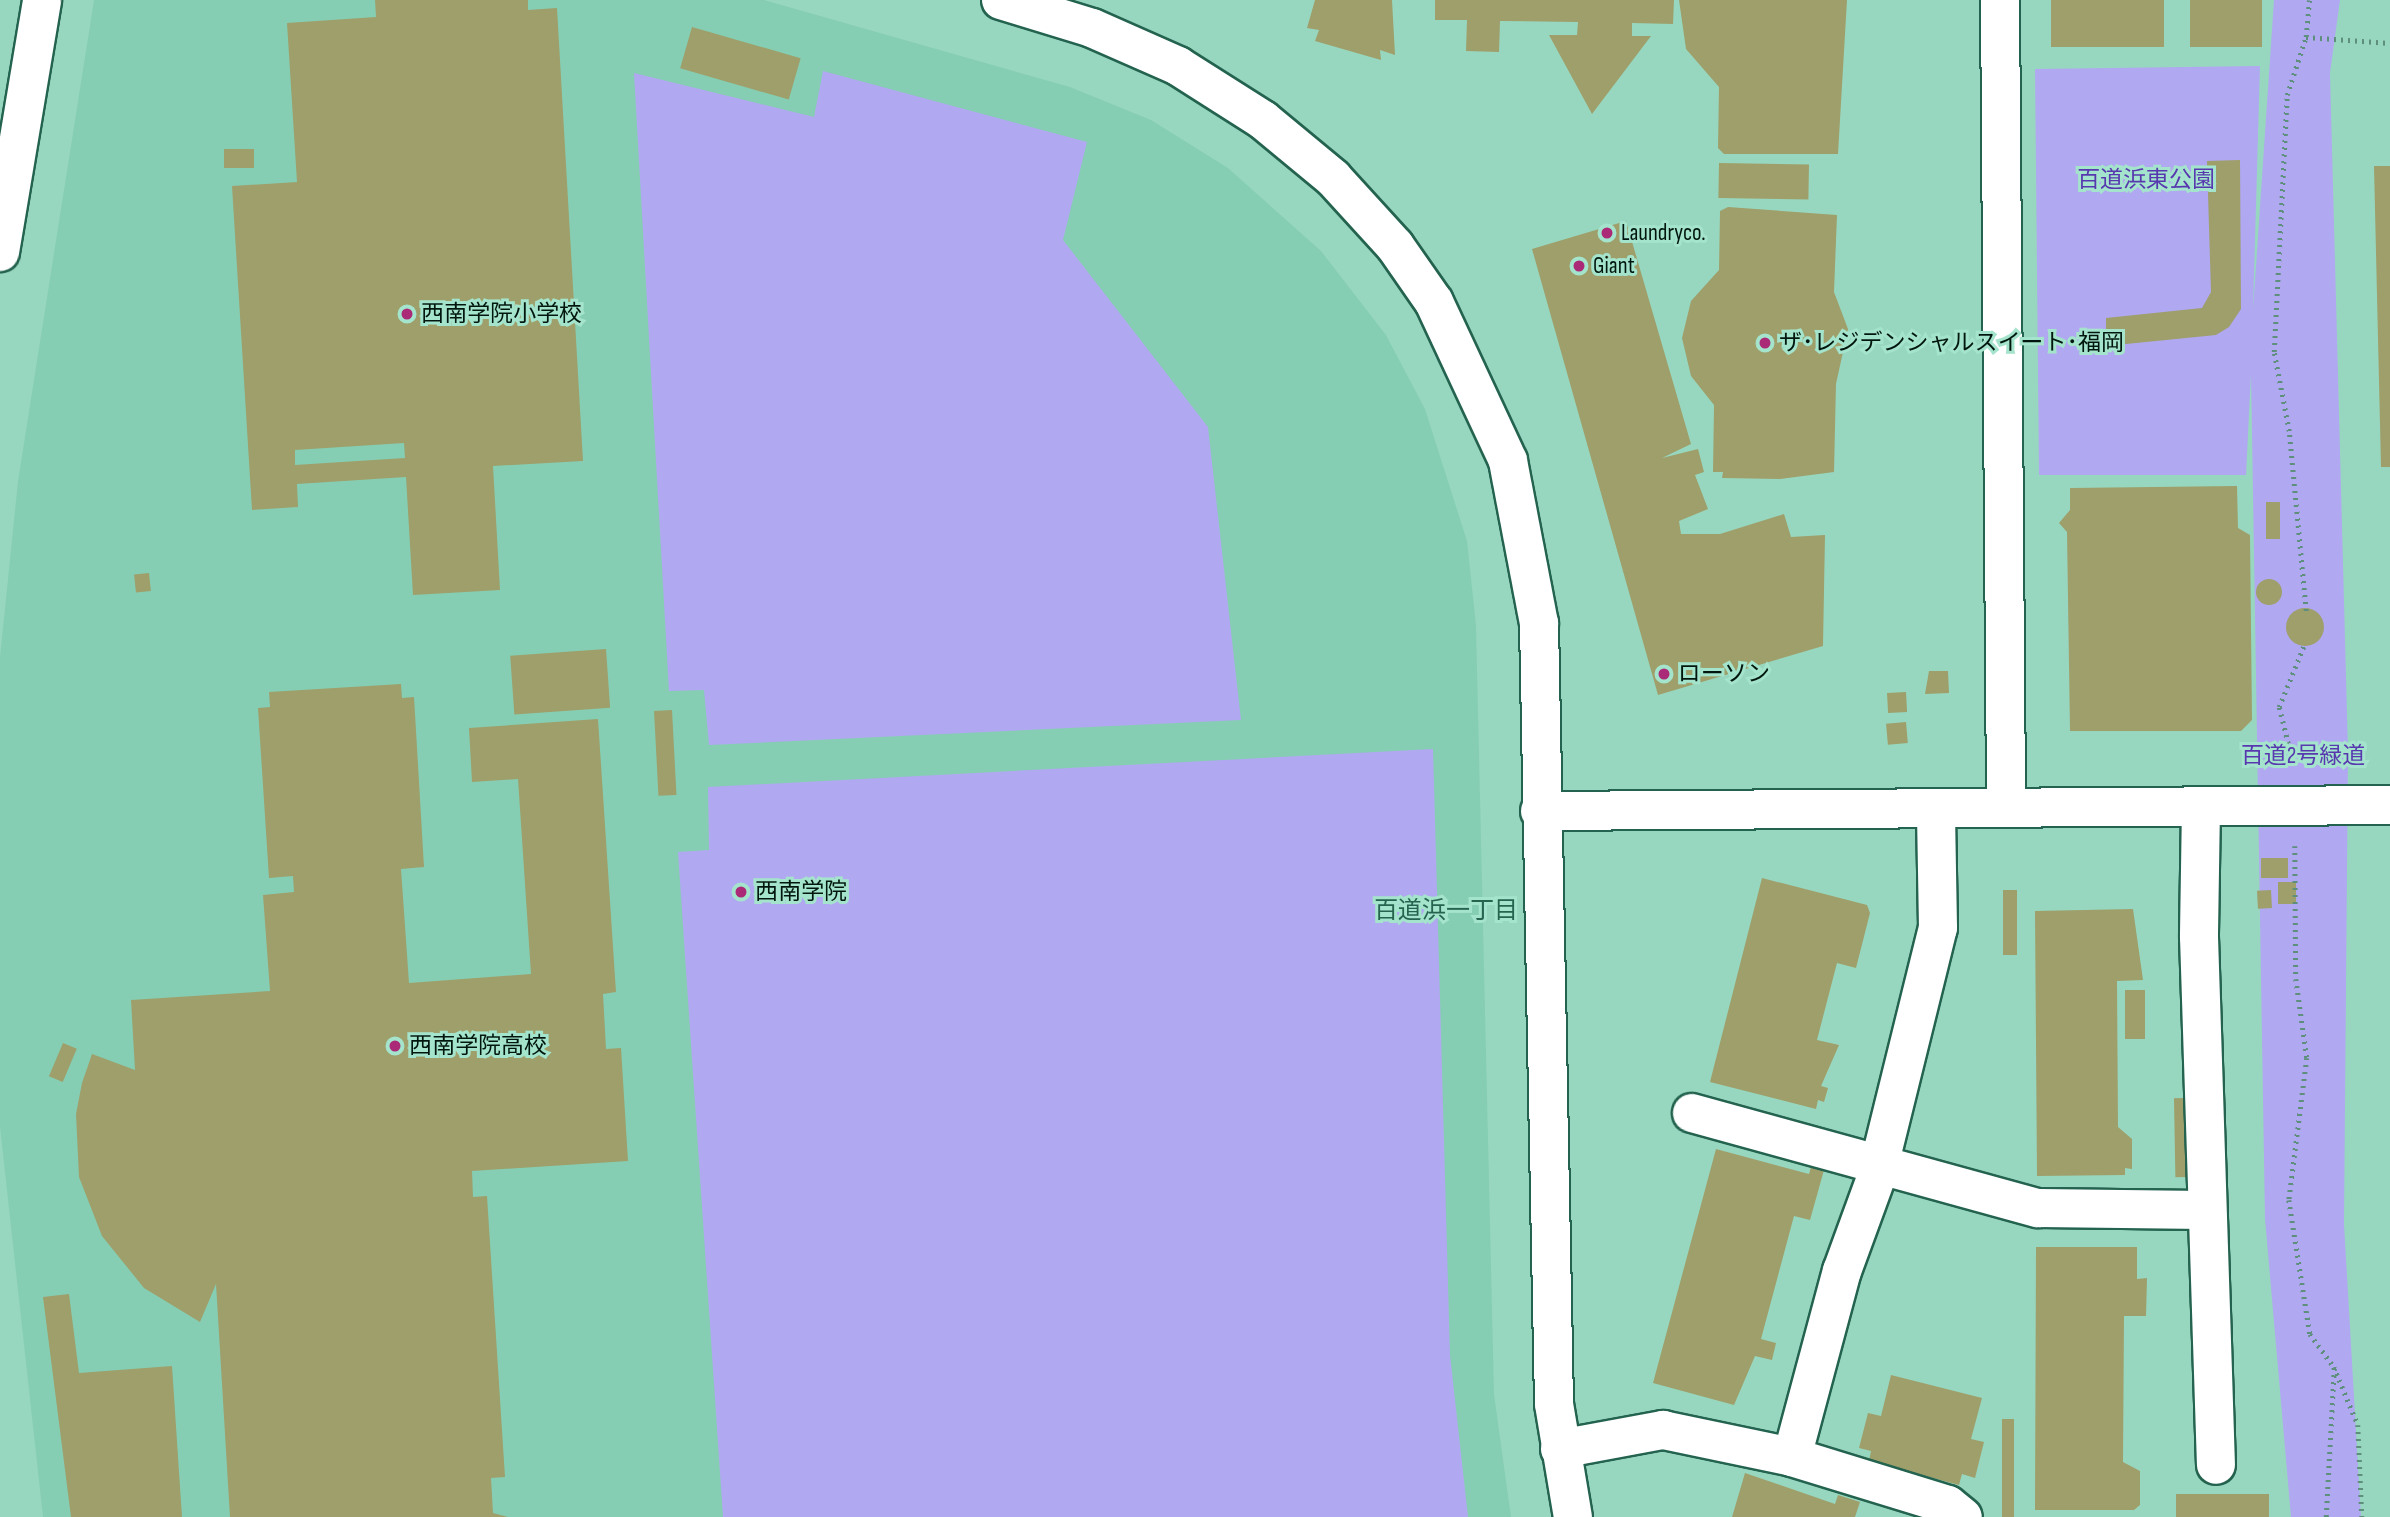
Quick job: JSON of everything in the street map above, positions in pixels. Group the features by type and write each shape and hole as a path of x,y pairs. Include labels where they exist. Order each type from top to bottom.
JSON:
{"street":[{"path":"0,252 42,0"},
{"path":"1001,0 1133,45 1232,98 1341,186 1434,302 1482,396 1524,528 1539,623 1540,811 1553,1404 1573,1517"},
{"path":"2000,0 2006,808"},
{"path":"1540,811 2390,805"},
{"path":"2201,806 2206,1210 2216,1465"},
{"path":"1792,1457 1842,1271 1880,1162 1938,928 1936,808"},
{"path":"1692,1113 1880,1162 2038,1208 2206,1210"},
{"path":"1560,1449 1664,1430 1792,1457 1948,1504 1963,1517"}],"path":[{"path":"2306,611 2289,430 2274,352 2287,95 2306,37 2309,0"},
{"path":"2306,37 2390,43"},
{"path":"2295,770 2279,707 2305,643"},
{"path":"2302,834 2295,844 2296,979 2307,1058 2289,1200 2310,1334 2334,1367 2358,1425 2362,1517"},
{"path":"2326,1517 2334,1367"}],"shaded area":[{"name":"西南学院","path":"94,0 764,0 1070,87 1151,120 1228,168 1321,251 1386,335 1425,409 1467,541 1476,625 1494,1394 1511,1517 43,1517 0,1127 0,657 18,481"}],"green space":[{"path":"2274,0 2340,0 2330,73 2348,752 2344,1224 2361,1517 2291,1517 2265,1219 2251,374 2246,475 2039,475 2035,69 2260,66 2253,310"},
{"path":"823,71 1087,142 1063,240 1208,427 1241,720 709,745 704,690 669,691 634,73 814,117"},
{"path":"1433,749 1450,1355 1468,1517 723,1517 678,852 709,850 708,787"}],"building":[{"name":"西南学院小学校","path":"375,0 528,0 528,10 557,8 583,461 493,466 500,590 413,595 406,477 297,484 298,507 252,510 232,186 297,182 287,23 376,17","holes":["404,443 405,458 295,465 295,450"]},
{"path":"1315,0 1392,0 1395,55 1380,50 1381,60 1315,41 1319,30 1307,28"},
{"path":"1435,0 1674,0 1673,24 1632,23 1632,36 1651,36 1592,114 1549,35 1577,35 1578,22 1500,21 1499,52 1466,51 1467,20 1435,20"},
{"path":"1679,0 1847,0 1838,154 1724,154 1718,148 1719,87 1686,49"},
{"path":"2051,0 2164,0 2164,47 2051,47"},
{"path":"2190,0 2262,0 2262,47 2190,47"},
{"path":"692,27 801,58 789,99 680,68"},
{"path":"224,149 254,149 254,168 224,168"},
{"path":"2240,160 2241,309 2229,327 2216,335 2106,346 2106,318 2202,308 2211,292 2207,161"},
{"path":"1719,163 1809,165 1808,200 1718,198"},
{"path":"2374,166 2390,166 2390,467 2381,467"},
{"path":"1728,207 1837,215 1834,292 1848,329 1836,384 1834,472 1780,479 1722,478 1723,472 1713,472 1714,405 1691,376 1682,338 1691,301 1719,270 1720,211"},
{"path":"1626,221 1691,444 1662,458 1698,449 1704,472 1695,475 1708,509 1679,521 1681,534 1720,534 1784,514 1791,537 1825,535 1823,646 1658,695 1532,249"},
{"path":"2237,486 2238,528 2250,535 2252,720 2241,731 2070,731 2067,532 2059,523 2070,510 2070,488"},
{"path":"2266,502 2280,502 2280,539 2266,539"},
{"path":"149,573 151,591 136,592 134,575"},
{"path":"2269,579 2278,583 2282,592 2278,601 2269,605 2260,601 2256,592 2260,583"},
{"path":"2305,608 2318,614 2324,627 2318,640 2305,646 2292,640 2286,627 2292,614"},
{"path":"606,649 610,708 514,715 510,656"},
{"path":"1929,671 1948,671 1949,693 1925,694"},
{"path":"401,684 402,698 414,697 424,867 401,869 409,983 531,974 518,779 472,782 469,728 598,719 616,992 603,994 606,1049 621,1048 628,1161 472,1171 473,1197 487,1196 505,1477 491,1478 493,1513 508,1517 230,1517 216,1284 200,1322 144,1288 102,1236 79,1177 76,1114 82,1083 92,1054 135,1070 131,1000 270,991 263,895 294,892 293,876 269,878 258,708 270,707 269,692"},
{"path":"1906,692 1907,712 1888,713 1887,693"},
{"path":"672,710 676,795 658,796 654,711"},
{"path":"1906,722 1908,743 1888,745 1886,724"},
{"path":"2261,858 2288,858 2288,878 2261,878"},
{"path":"1762,878 1867,905 1870,913 1856,968 1837,963 1817,1040 1839,1045 1821,1086 1828,1088 1824,1102 1818,1100 1816,1109 1710,1082"},
{"path":"2278,882 2296,882 2296,904 2278,904"},
{"path":"2003,890 2017,890 2017,955 2003,955"},
{"path":"2271,890 2272,908 2258,909 2257,891"},
{"path":"2133,909 2143,980 2117,981 2118,1127 2132,1139 2132,1169 2125,1168 2125,1175 2037,1176 2035,911"},
{"path":"2125,990 2145,990 2145,1039 2125,1039"},
{"path":"63,1043 77,1049 63,1082 49,1076"},
{"path":"2174,1098 2185,1098 2186,1177 2175,1177"},
{"path":"1716,1149 1809,1174 1811,1167 1824,1170 1810,1220 1794,1216 1761,1339 1776,1343 1772,1360 1755,1356 1734,1405 1653,1383"},
{"path":"2036,1247 2137,1247 2137,1279 2147,1278 2146,1316 2124,1316 2123,1462 2140,1471 2140,1505 2134,1510 2035,1510"},
{"path":"69,1294 79,1373 172,1366 182,1517 71,1517 43,1297"},
{"path":"1891,1375 1982,1398 1971,1439 1984,1442 1975,1478 1962,1474 1959,1485 1869,1461 1871,1451 1859,1448 1868,1413 1881,1416"},
{"path":"2002,1419 2014,1419 2014,1517 2002,1517"},
{"path":"1745,1473 1835,1504 1838,1495 1860,1502 1855,1517 1732,1517"},
{"path":"2176,1494 2269,1494 2269,1517 2176,1517"}],"place":[{"name":"Laundryco.","path":"1607,233"},
{"name":"Giant","path":"1579,266"},
{"name":"西南学院小学校","path":"407,314"},
{"name":"ザ･レジデンシャルスイート･福岡","path":"1765,343"},
{"name":"ローソン","path":"1664,674"},
{"name":"西南学院","path":"741,892"},
{"name":"西南学院高校","path":"395,1046"}],"district":[{"name":"百道浜一丁目","path":"1446,911"}],"park label":[{"name":"百道浜東公園","path":"2146,180"},
{"name":"百道2号緑道","path":"2303,756"}]}
